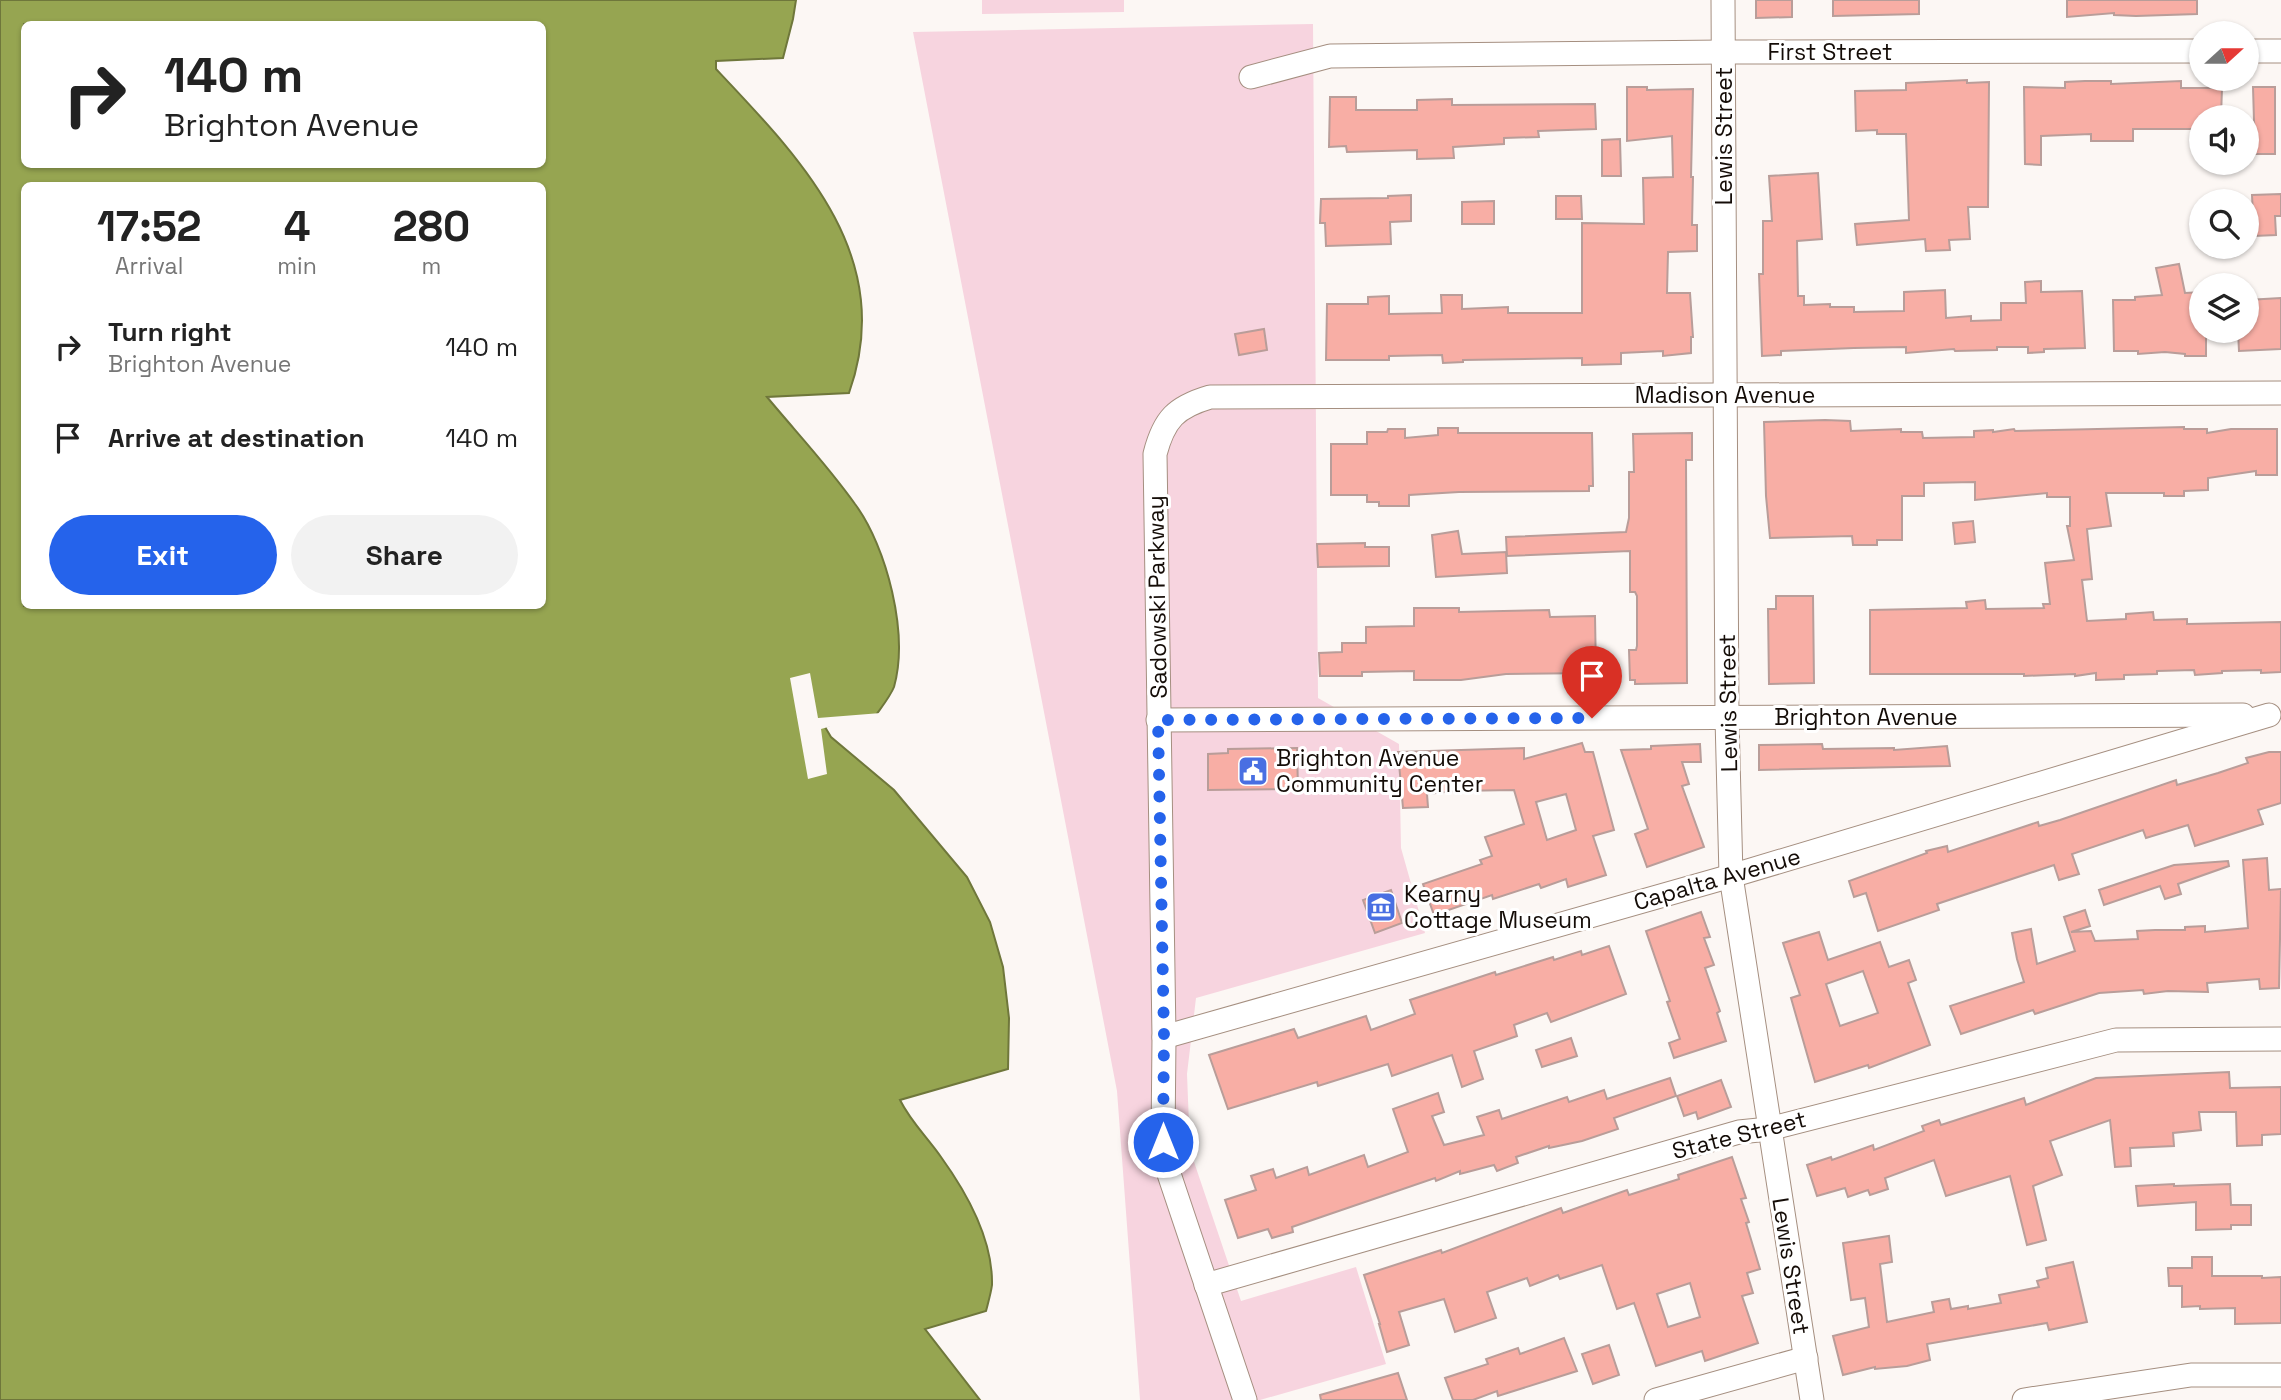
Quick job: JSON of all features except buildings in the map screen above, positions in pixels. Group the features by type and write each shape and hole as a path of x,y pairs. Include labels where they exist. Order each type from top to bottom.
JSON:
{"street":[{"name":"Lewis Street","path":"1723,0 1727,718 1731,876 1812,1400"},
{"name":"First Street","path":"1251,77 1330,56 2189,51"},
{"path":"2259,51 2281,51"},
{"name":"Madison Avenue","path":"1172,415 1193,402 1210,397 2281,393"},
{"name":"Sadowski Parkway","path":"1172,415 1161,432 1155,454 1164,1037 1163,1142 1166,1165 1245,1400"},
{"name":"Brighton Avenue","path":"1158,720 2275,715"},
{"name":"Capalta Avenue","path":"1164,1037 1731,876 2275,715"},
{"name":"State Street","path":"1206,1285 1740,1132 1769,1129 2116,1040 2281,1039"},
{"path":"1656,1400 1805,1358"},
{"path":"2024,1400 2191,1375 2281,1374"}],"shaded area":[{"path":"0,0 796,0 783,58 716,61 716,69 780,139 809,176 833,214 851,255 861,298 861,344 849,393 767,397 834,477 866,522 885,567 897,617 898,666 894,687 887,699 874,718 838,721 825,727 831,737 894,790 967,877 990,922 1003,967 1009,1018 1008,1069 900,1100 969,1201 988,1251 992,1285 986,1311 925,1329 980,1400 0,1400"},
{"path":"982,0 1124,0 1124,12 982,14"},
{"path":"1313,24 1318,698 1399,744 1401,848 1425,933 1196,998 1187,1074 1190,1150 1241,1301 1356,1267 1386,1364 1260,1400 1140,1400 1117,1091 913,32"}],"pier":[{"path":"810,673 818,718 881,713 875,721 839,724 821,729 827,774 808,779 790,678"}],"place":[{"name":"Brighton Avenue Community Center","path":"1253,771"},
{"name":"Kearny Cottage Museum","path":"1381,907"}],"route":[{"path":"1163,1142 1164,1037 1158,720 1592,718"}]}
